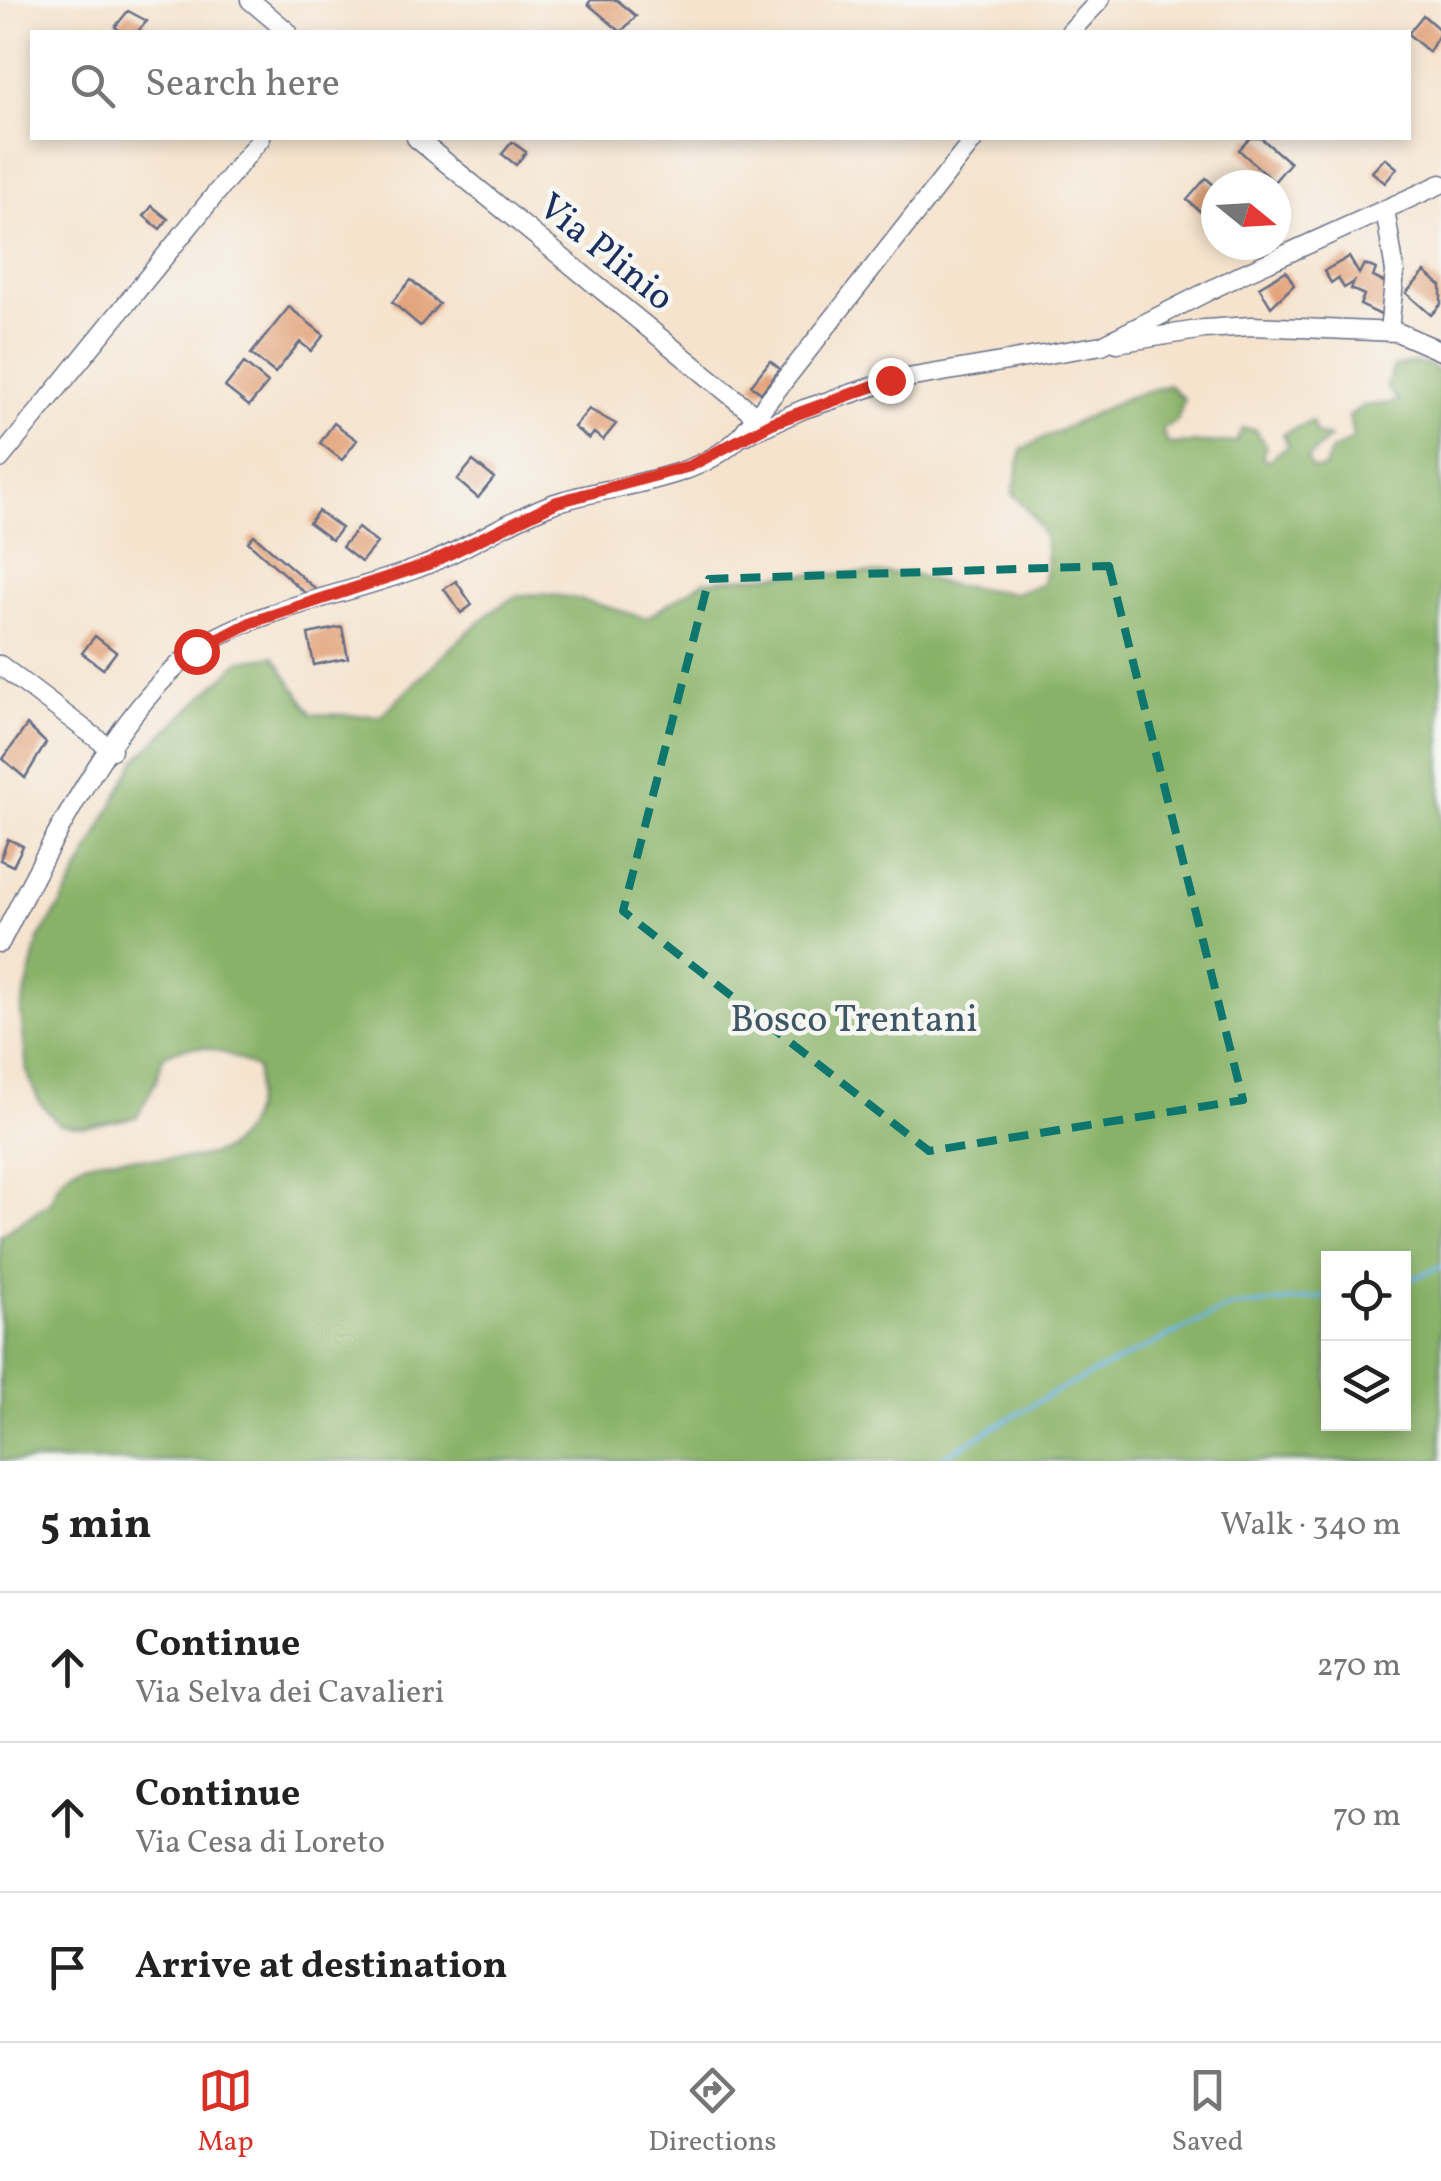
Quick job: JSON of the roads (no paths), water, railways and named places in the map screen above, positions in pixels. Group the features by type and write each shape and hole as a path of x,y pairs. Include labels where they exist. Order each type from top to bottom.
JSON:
{"street":[{"path":"250,0 286,30"},
{"path":"1072,30 1100,0"},
{"path":"0,459 258,140"},
{"name":"Via Plinio","path":"418,140 756,416"},
{"path":"0,943 60,831 112,750 173,670 223,634 428,564 557,502 690,466 724,451 739,438 973,140"},
{"path":"1102,345 1206,291 1441,184"},
{"path":"1385,210 1395,272 1389,332"},
{"path":"739,438 804,409 890,380 1230,326 1389,332 1412,336 1441,351"},
{"path":"0,666 112,750"}],"waterway":[{"path":"1411,1279 1441,1267"},
{"path":"936,1461 1053,1393 1229,1307 1321,1298"}],"park label":[{"name":"Bosco Trentani","path":"854,1018"}]}
